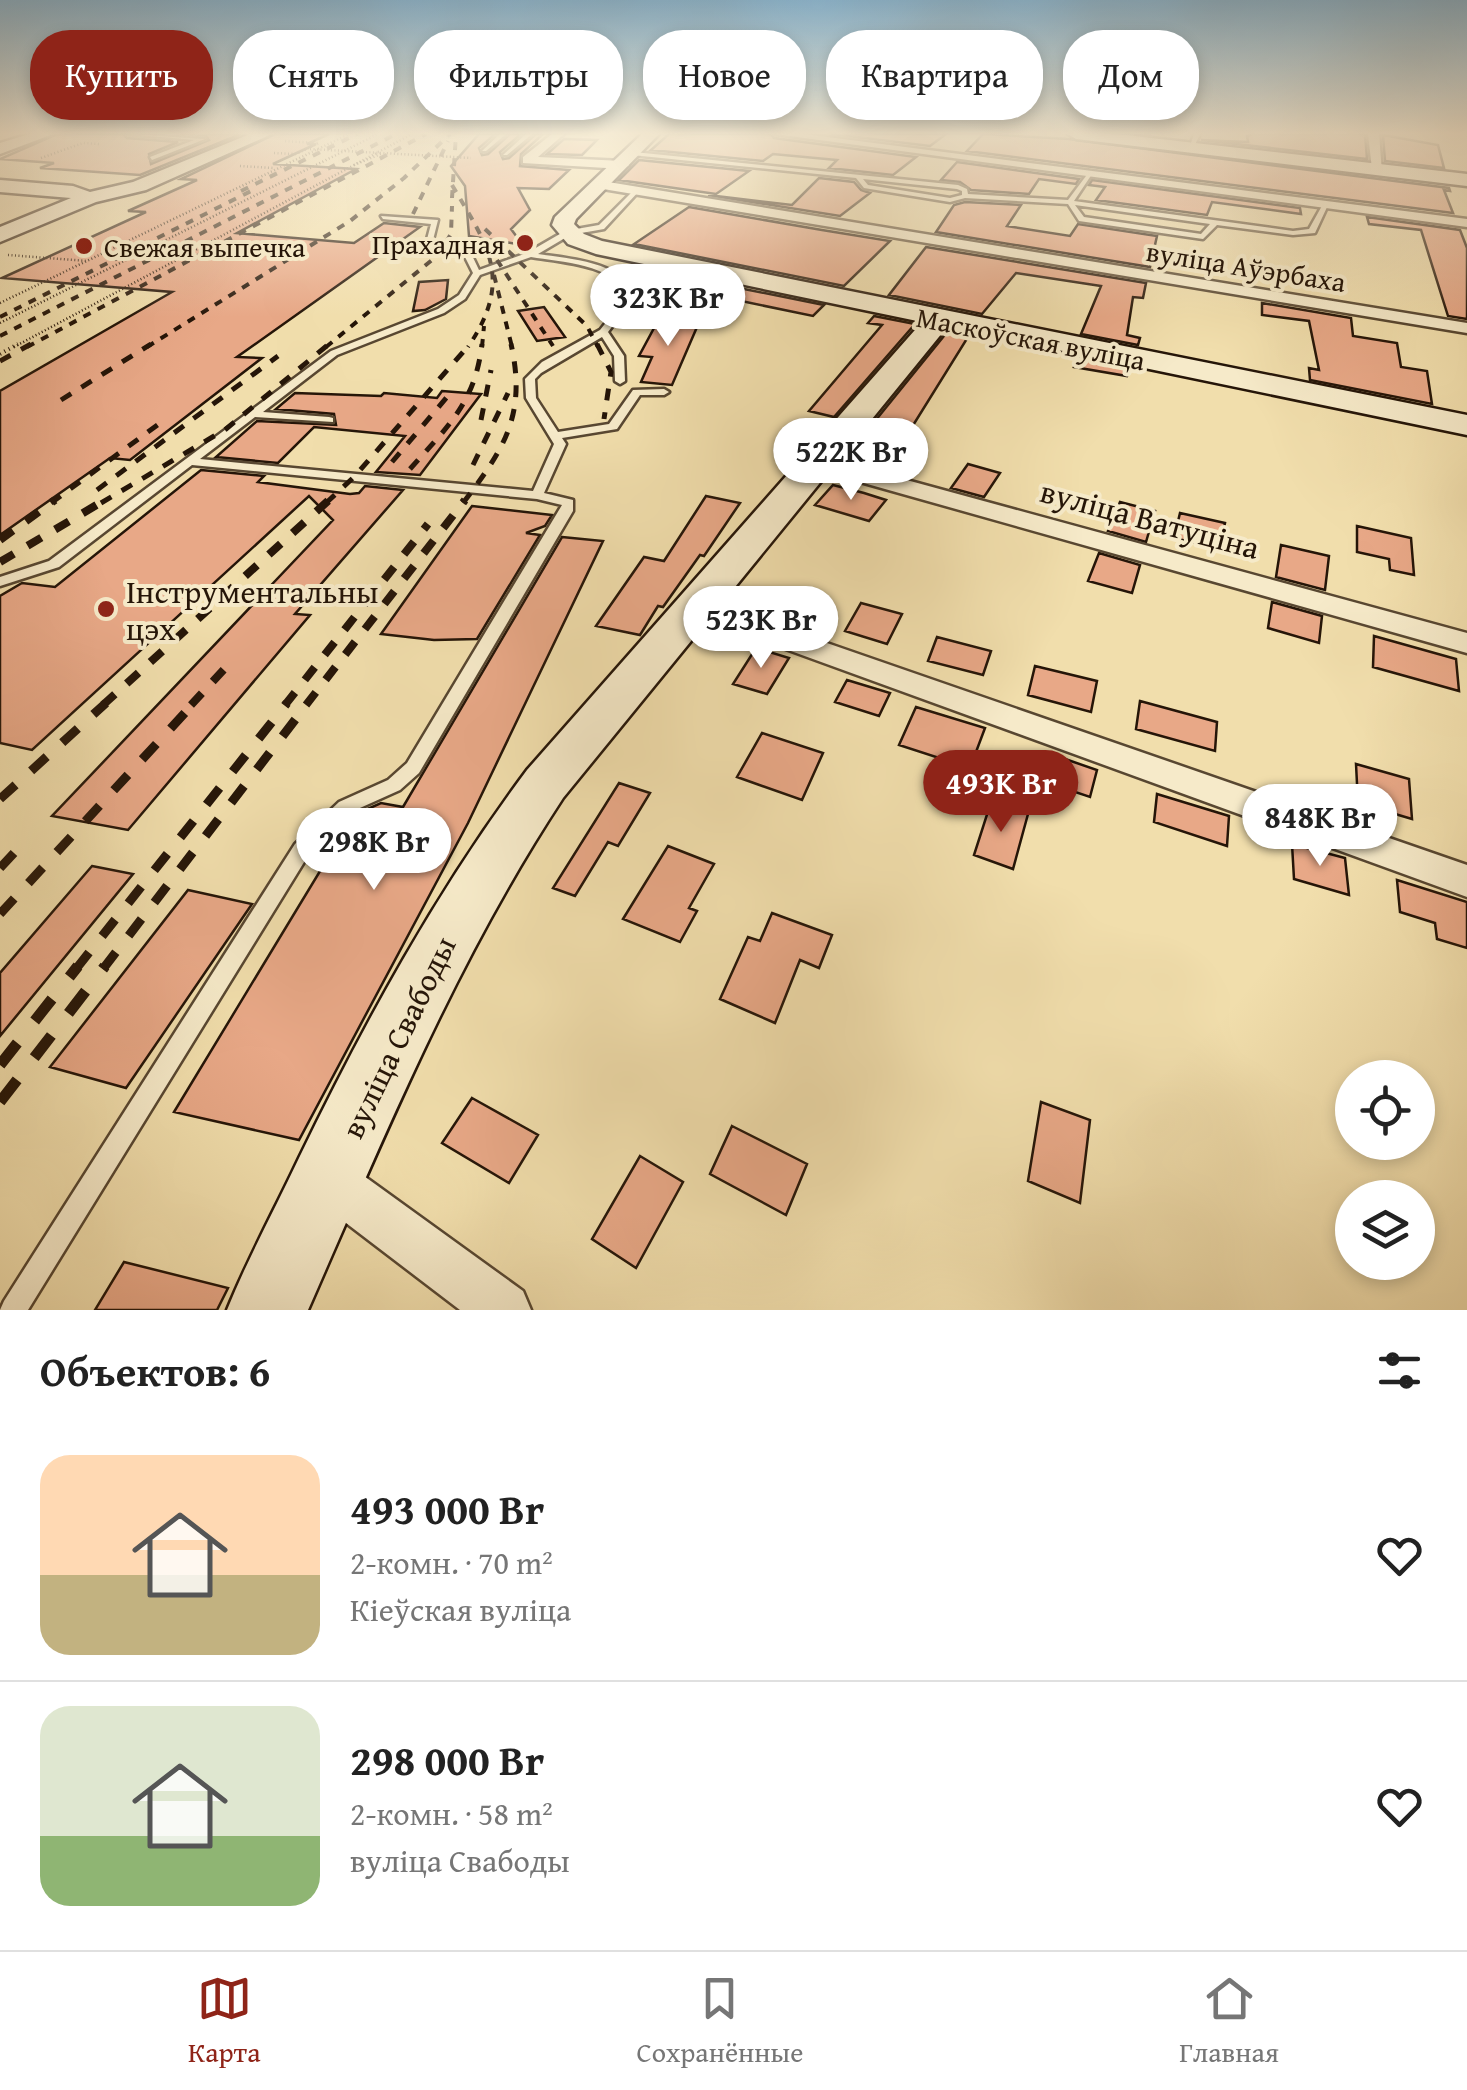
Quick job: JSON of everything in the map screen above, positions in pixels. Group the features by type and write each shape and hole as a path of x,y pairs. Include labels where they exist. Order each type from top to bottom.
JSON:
{"street":[{"path":"81,195 89,198"},
{"path":"0,236 102,195"},
{"path":"568,233 563,225 566,217 591,195"},
{"name":"вуліца Аўэрбаха","path":"668,195 1467,328"},
{"path":"1250,195 1467,223"},
{"name":"Маскоўская вуліца","path":"568,233 596,247 1467,425"},
{"name":"вуліца Свабоды","path":"267,1310 414,997 493,854 545,784 938,319"},
{"name":"вуліца Ватуціна","path":"815,462 1467,642"},
{"path":"694,606 1467,880"},
{"path":"328,1180 504,1310"}],"lane":[{"path":"0,582 54,564 334,353 450,306 465,294 477,273 530,255 568,233 601,227 632,195"},
{"path":"920,195 953,200 965,196 1070,202 1310,232 1325,205"},
{"path":"1070,202 1075,195"},
{"path":"1070,202 1082,219 1200,237 1208,236 1215,222"},
{"path":"383,218 435,222 429,240 465,249 477,273"},
{"path":"530,255 589,266 625,280 632,295 614,313 604,332 545,364 530,379 532,398 557,436 559,452 537,495"},
{"path":"604,332 619,356 620,382"},
{"path":"557,436 612,426 637,392 664,392"},
{"path":"252,414 329,420"},
{"path":"13,1310 302,850 320,827 345,806 394,785 413,768 569,503 537,495 190,461"}],"path":[{"path":"0,302 222,195"},
{"path":"0,323 254,195"},
{"path":"0,354 296,195"},
{"path":"0,254 87,261"}],"building":[{"path":"163,195 307,195 237,233 354,243 384,223 420,227 237,357 262,358 130,460 110,458 0,535 0,391 172,292 2,278 146,212 128,211"},
{"path":"466,195 522,195 530,210 511,229 523,245 469,236"},
{"path":"709,195 709,195 792,205 802,195 867,195 840,216"},
{"path":"1099,195 1204,195 1300,208 1301,214 1212,202 1207,215 1096,200"},
{"path":"1313,195 1446,195 1453,213"},
{"path":"954,205 1021,205 1007,226 1070,236 1078,224 1157,236 1150,267 936,232"},
{"path":"689,207 890,241 844,286 634,244"},
{"path":"1367,217 1460,230 1467,248 1467,319 1448,316 1421,230 1369,224"},
{"path":"926,247 1146,283 1143,298 1133,297 1127,335 1140,338 1138,345 1081,334 1101,286 1016,273 982,314 889,295"},
{"path":"448,280 446,299 425,310 413,311 419,282"},
{"path":"739,288 824,305 813,316 722,297 722,289"},
{"path":"1262,303 1351,318 1353,336 1397,343 1401,367 1427,371 1432,404 1310,380 1309,368 1319,370 1309,321 1262,315"},
{"path":"544,307 565,337 537,341 518,311"},
{"path":"874,316 915,324 834,417 809,411 882,325 868,323"},
{"path":"660,317 700,320 672,385 641,382 652,357 639,356"},
{"path":"948,331 968,337 907,435 871,426"},
{"path":"1078,358 1130,369 1127,376 1074,367"},
{"path":"442,391 481,394 420,475 376,472 405,436 314,427 278,463 216,457 257,421 336,425 334,414 276,409 295,393 384,393 437,398"},
{"path":"968,464 1000,473 984,497 951,488"},
{"path":"201,470 264,476 258,482 350,494 359,493 365,486 403,490 295,614 310,615 128,830 52,816 333,520 309,496 32,750 0,743 0,596 22,583 55,587"},
{"path":"833,485 886,500 869,521 815,505"},
{"path":"706,496 740,503 704,556 700,555 663,607 658,606 640,635 596,626 644,557 664,561"},
{"path":"1120,502 1155,511 1146,542 1108,531"},
{"path":"472,506 552,515 545,526 526,533 540,535 477,639 434,640 381,634"},
{"path":"1180,513 1225,523 1220,549 1174,538"},
{"path":"1357,526 1411,538 1414,575 1390,570 1389,559 1357,552"},
{"path":"562,537 603,541 468,823 299,1140 174,1112 354,815 381,803 403,807"},
{"path":"1281,545 1329,556 1325,590 1276,577"},
{"path":"1099,553 1140,565 1132,593 1088,581"},
{"path":"1272,602 1322,616 1319,643 1268,628"},
{"path":"861,603 902,614 887,644 845,631"},
{"path":"1374,636 1456,659 1459,691 1373,667"},
{"path":"937,637 991,651 983,675 928,661"},
{"path":"756,648 789,658 767,694 733,684"},
{"path":"1035,666 1097,681 1091,712 1028,695"},
{"path":"847,680 890,693 879,716 835,702"},
{"path":"1140,701 1217,722 1215,751 1136,729"},
{"path":"916,707 985,728 970,768 899,745"},
{"path":"762,733 823,753 802,800 737,777"},
{"path":"1065,759 1097,770 1090,797 1057,786"},
{"path":"1356,764 1409,779 1412,819 1358,803"},
{"path":"619,783 650,793 618,846 608,842 575,896 553,888"},
{"path":"1157,794 1229,816 1227,846 1154,822"},
{"path":"991,802 1028,814 1013,869 974,855"},
{"path":"1292,844 1345,858 1349,895 1294,879"},
{"path":"668,846 714,864 689,908 697,911 680,942 623,919"},
{"path":"92,866 133,874 0,1036 0,973"},
{"path":"1397,880 1467,902 1467,948 1437,939 1435,923 1400,912"},
{"path":"188,890 252,904 126,1088 50,1067"},
{"path":"772,913 832,935 819,968 800,960 775,1023 720,999 748,937 760,941"},
{"path":"472,1098 538,1135 509,1183 442,1143"},
{"path":"1041,1102 1090,1120 1080,1203 1028,1181"},
{"path":"732,1126 807,1164 786,1215 710,1174"},
{"path":"640,1156 683,1182 636,1268 592,1239"},
{"path":"124,1262 228,1288 217,1310 95,1310"}],"railway":[{"path":"0,317 243,195"},
{"path":"0,336 276,195"},
{"path":"27,347 311,195"},
{"path":"147,347 350,221 382,195"},
{"path":"413,214 422,195"},
{"path":"458,195 485,245 493,282 490,302 469,345"},
{"path":"326,347 438,255 451,234 452,206"},
{"path":"485,229 587,326 598,347"},
{"path":"497,260 553,346"},
{"path":"494,275 512,347"},
{"path":"482,347 484,326"},
{"path":"0,361 31,344"},
{"path":"61,400 151,344"},
{"path":"101,503 226,429 329,344"},
{"path":"410,469 458,412 473,382 482,344"},
{"path":"463,503 500,448 514,411 511,344"},
{"path":"597,344 611,372 604,419"},
{"path":"326,503 354,477 469,345"},
{"path":"97,490 278,356"},
{"path":"481,420 491,370"},
{"path":"473,465 508,393"},
{"path":"392,462 447,397"},
{"path":"51,503 167,418"},
{"path":"0,540 55,500"},
{"path":"0,562 105,500"},
{"path":"103,705 329,500"},
{"path":"306,705 465,500"},
{"path":"285,705 428,524"},
{"path":"191,705 229,664"},
{"path":"0,799 106,703"},
{"path":"0,914 194,703"},
{"path":"76,969 287,703"},
{"path":"103,969 308,703"},
{"path":"0,868 14,853"},
{"path":"0,1065 78,966"},
{"path":"0,1102 105,966"}],"place":[{"name":"Прахадная","path":"525,243"},
{"name":"Свежая выпечка","path":"84,246"},
{"name":"Інструментальны цэх","path":"106,609"}]}
